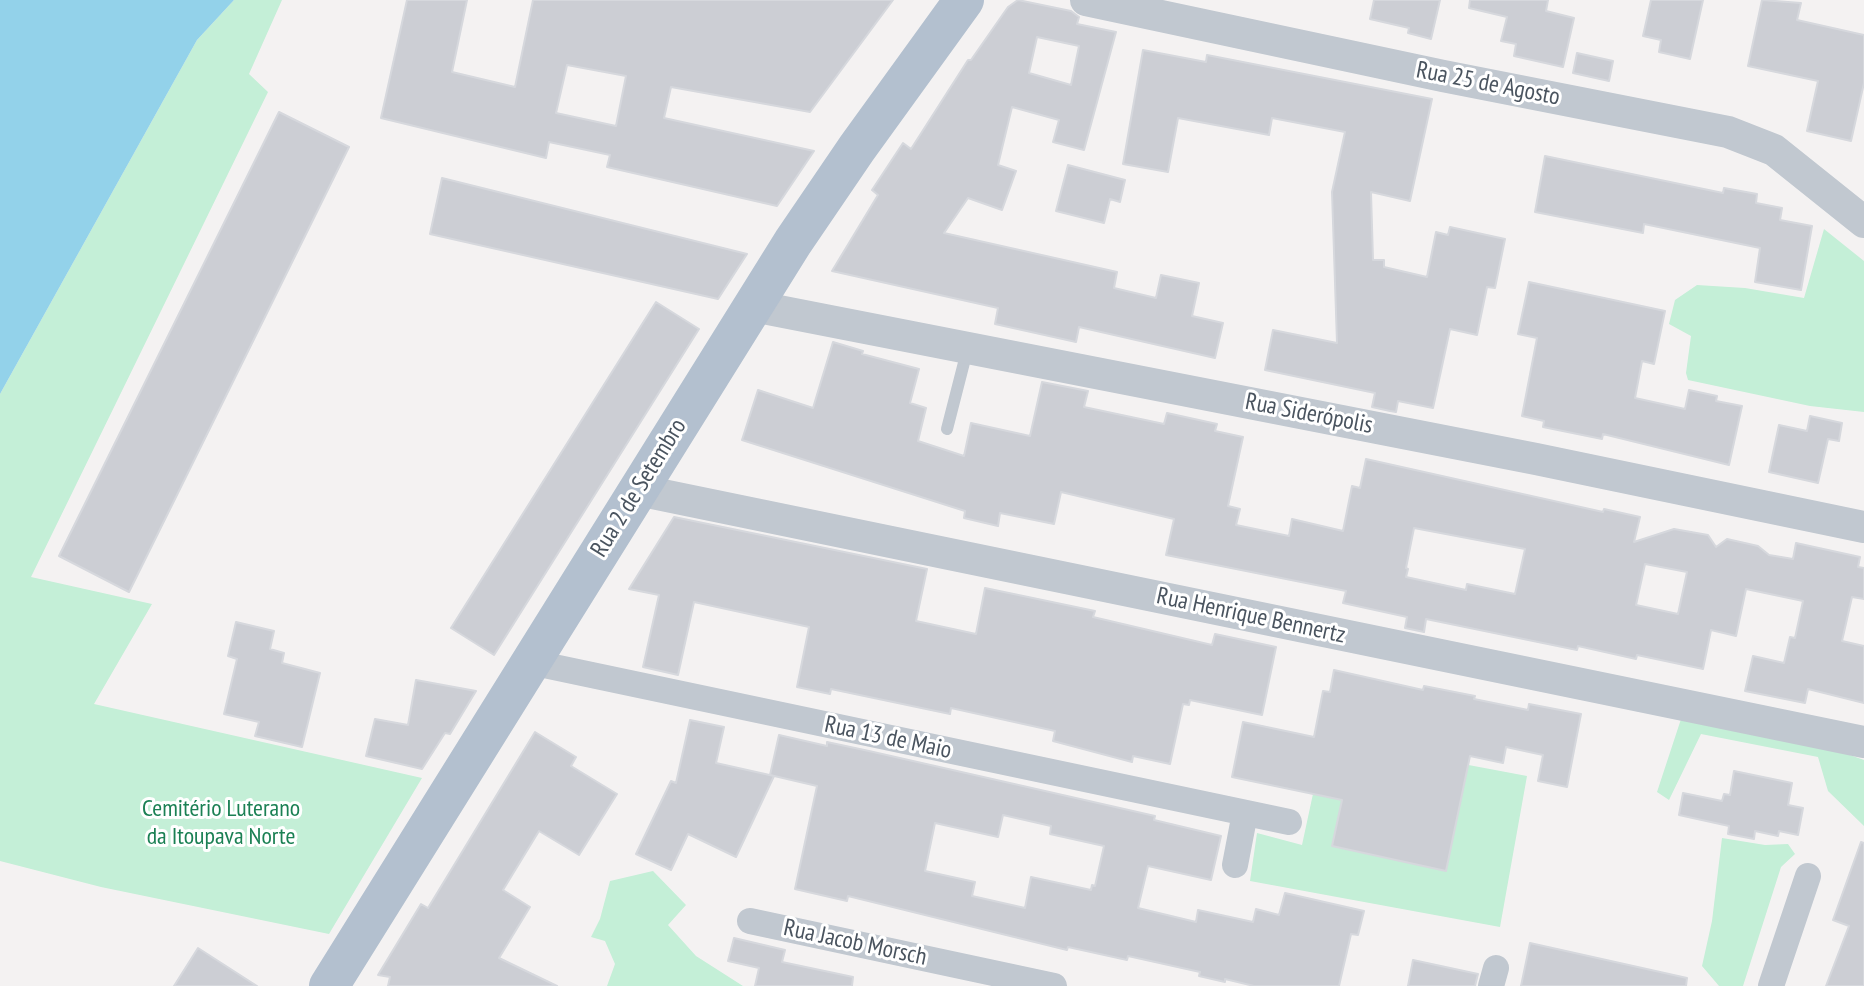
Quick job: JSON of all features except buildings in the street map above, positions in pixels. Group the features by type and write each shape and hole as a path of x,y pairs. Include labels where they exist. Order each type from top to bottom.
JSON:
{"main road":[{"name":"Rua 2 de Setembro","path":"329,986 753,306 857,148 964,0"}],"street":[{"name":"Rua 25 de Agosto","path":"1086,0 1443,76 1728,132 1774,150 1864,222"},
{"name":"Rua Siderópolis","path":"753,306 1536,459 1864,527"},
{"name":"Rua Henrique Bennertz","path":"638,490 1864,742"},
{"name":"Rua 13 de Maio","path":"530,662 1289,822"},
{"path":"1235,865 1245,813"},
{"path":"1771,986 1808,876"},
{"name":"Rua Jacob Morsch","path":"750,921 1054,986"}],"lane":[{"path":"947,429 968,347"}],"green space":[{"name":"Cemitério Luterano da Itoupava Norte","path":"234,0 282,0 249,74 268,92 31,577 152,604 94,704 422,778 329,934 101,887 0,861 0,394 197,40"},
{"path":"1824,229 1864,261 1864,412 1810,406 1688,380 1686,373 1691,336 1669,324 1675,300 1697,285 1745,288 1804,298"},
{"path":"1682,716 1827,747 1864,760 1864,826 1828,791 1818,757 1701,734 1669,800 1657,792"},
{"path":"1325,738 1527,776 1500,927 1250,881 1257,833 1302,845"},
{"path":"1722,838 1765,845 1788,844 1795,854 1781,867 1743,986 1719,986 1702,966 1712,921"},
{"path":"653,871 686,905 668,925 696,956 743,986 607,986 615,964 605,941 591,937 600,919 610,881"}],"water":[{"path":"0,0 234,0 197,40 0,394"}]}
